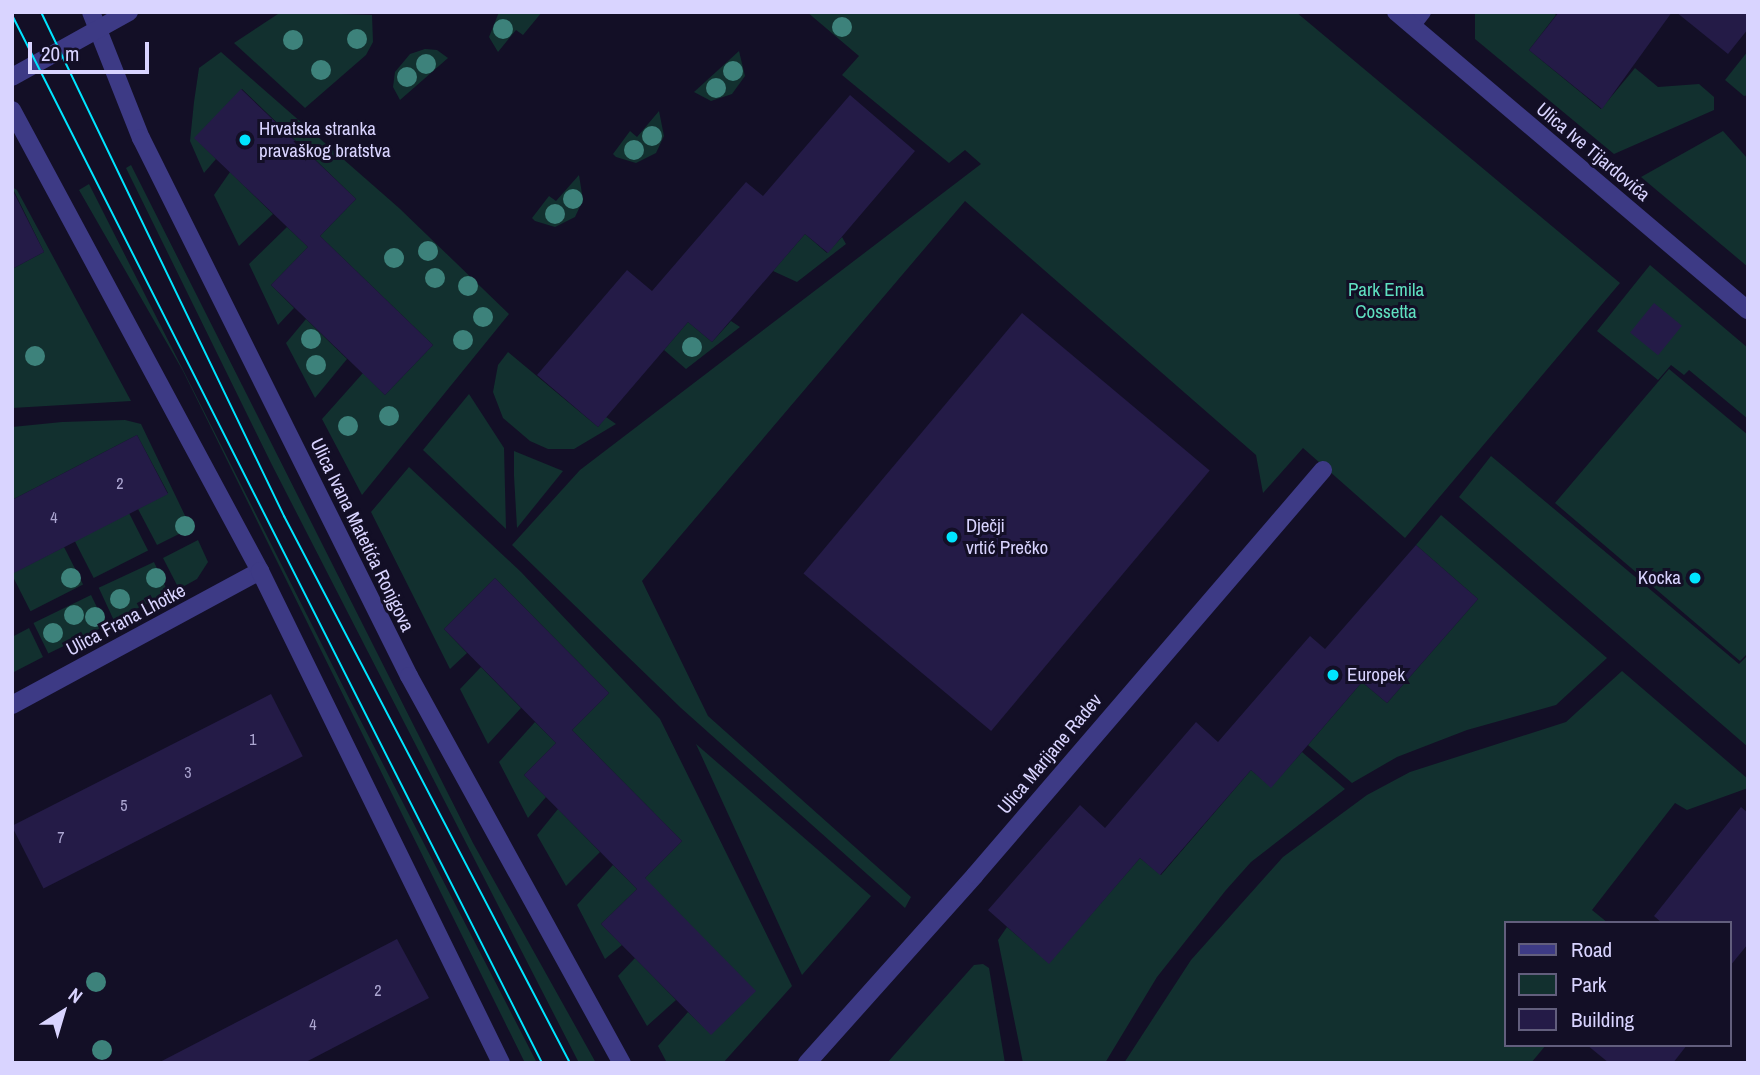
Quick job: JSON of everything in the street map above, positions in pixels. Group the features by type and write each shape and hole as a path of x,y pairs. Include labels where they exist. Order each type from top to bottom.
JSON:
{"street":[{"name":"Ulica Ivana Matetića Ronjgova","path":"91,12 141,138 402,663 622,1063"},
{"path":"12,77 129,12"},
{"name":"Ulica Ive Tijardovića","path":"1396,12 1417,19 1748,310"},
{"path":"12,110 260,571 501,1063"},
{"name":"Ulica Marijane Radev","path":"807,1063 975,875 1323,470"},
{"name":"Ulica Frana Lhotke","path":"12,705 260,571"}],"green space":[{"path":"281,12 372,15 373,42 366,55 305,108 234,43"},
{"path":"499,12 542,12 523,35 516,30 498,52 489,37"},
{"name":"Park Emila Cossetta","path":"807,12 1296,12 1620,283 1405,538 1303,448 1263,493 1256,455 965,201 642,581 708,716 911,897 905,908 681,708 512,545 580,470 981,164 965,150 949,163 842,75 859,56"},
{"path":"1475,12 1553,12 1556,15 1529,50 1601,109 1635,68 1658,87 1699,84 1714,97 1714,110 1614,154 1475,39"},
{"path":"425,49 437,50 448,58 400,100 393,87 395,72 410,54"},
{"path":"739,51 745,76 732,94 711,101 694,92"},
{"path":"1748,51 1748,95 1744,96 1725,80"},
{"path":"221,52 399,208 509,314 362,495 322,419 363,373 385,395 433,345 320,236 356,199 242,89 195,138 216,159 204,173 190,141 194,102 199,68"},
{"path":"659,111 664,136 656,153 636,163 613,154 630,131 637,137"},
{"path":"1723,131 1748,159 1748,267 1641,177"},
{"path":"131,165 473,843 596,1063 579,1063 272,465 126,168"},
{"path":"230,172 273,214 239,246 214,195"},
{"path":"579,175 583,200 575,217 555,227 532,218 549,196 556,201"},
{"path":"89,184 537,1063 525,1063 183,371 79,190"},
{"path":"12,187 17,190 131,401 12,408 12,269 44,252"},
{"path":"287,227 308,247 271,285 294,308 278,325 249,264"},
{"path":"805,234 827,253 842,237 846,244 797,282 773,271"},
{"path":"1650,265 1748,348 1748,419 1689,370 1684,375 1671,365 1658,380 1597,331"},
{"path":"306,319 347,359 315,398 286,343"},
{"path":"731,321 740,327 686,369 664,350 688,322 712,342"},
{"path":"508,352 598,427 606,417 616,424 574,449 548,449 530,441 503,418 493,392 498,365"},
{"name":"Kocka","path":"1669,369 1748,435 1748,653 1740,661 1555,503"},
{"path":"469,394 504,448 506,529 423,450"},
{"path":"125,420 141,424 191,528 157,545 138,509 168,493 137,435 12,500 12,427"},
{"path":"514,451 563,471 517,528 514,476"},
{"path":"1491,456 1739,664 1748,655 1748,747 1459,497"},
{"path":"409,467 521,572 660,719 792,986 723,1063 667,1063 658,1046 688,1012 711,1034 645,878 682,841 572,730 609,693 495,578 444,629 467,653 450,669 371,512"},
{"path":"129,513 148,550 94,578 75,541"},
{"path":"1441,515 1607,658 1556,705 1467,730 1397,757 1352,783 1308,745 1362,682 1387,703 1478,599 1416,545"},
{"path":"198,540 208,562 197,579 179,589 163,558"},
{"path":"64,547 83,584 30,611 12,573"},
{"path":"154,562 169,594 114,620 99,588"},
{"path":"91,595 106,626 48,654 33,623"},
{"path":"29,628 43,657 12,673 12,637"},
{"path":"481,667 521,708 488,744 460,689"},
{"path":"1622,671 1748,779 1748,788 1687,810 1675,803 1592,910 1606,921 1504,921 1504,1047 1544,1047 1531,1063 1124,1063 1191,960 1283,857 1367,795 1410,772 1566,722"},
{"path":"535,722 556,743 524,775 546,797 528,818 499,762"},
{"path":"696,744 871,896 802,975"},
{"path":"1302,752 1345,789 1251,862 1226,890 1157,977 1105,1063 1023,1063 998,940 1007,927 1049,963 1140,858 1161,875 1251,770 1271,787"},
{"path":"558,809 600,852 566,886 537,835"},
{"path":"613,865 637,889 601,924 622,945 605,959 577,905"},
{"path":"635,958 676,1000 647,1026 618,976"},
{"path":"983,964 989,968 1005,1063 887,1063 974,965"}],"building":[{"path":"1559,12 1672,12 1602,109 1529,50"},
{"path":"1676,12 1748,12 1748,29 1728,54"},
{"path":"241,89 356,199 320,236 433,345 385,395 271,285 308,247 194,138"},
{"path":"850,95 915,151 828,253 805,234 712,342 688,322 598,427 537,375 627,270 652,291 746,182 763,196"},
{"path":"12,189 44,252 12,269"},
{"path":"1654,303 1682,326 1658,355 1630,333"},
{"path":"1022,313 1210,470 991,731 803,573"},
{"path":"137,435 168,494 12,574 12,500"},
{"path":"1416,545 1478,599 1387,703 1362,682 1271,788 1251,770 1160,875 1140,858 1049,964 988,910 1080,805 1105,828 1196,722 1218,742 1310,636 1325,649"},
{"path":"495,578 609,693 572,730 682,841 645,878 756,991 711,1035 601,924 637,889 524,775 556,743 444,629"},
{"path":"271,694 303,756 43,888 12,826"},
{"path":"1741,807 1748,813 1748,944 1732,964 1732,921 1660,921 1654,916"},
{"path":"397,939 429,998 304,1063 158,1063"},
{"path":"1589,1047 1685,1047 1673,1063 1609,1063"}],"tram line":[{"path":"41,12 284,516 570,1063"},
{"path":"12,15 542,1063"}],"place":[{"name":"Hrvatska stranka pravaškog bratstva","path":"245,140"},
{"name":"Dječji vrtić Prečko","path":"952,537"},
{"name":"Kocka","path":"1695,578"},
{"name":"Europek","path":"1333,675"}]}
